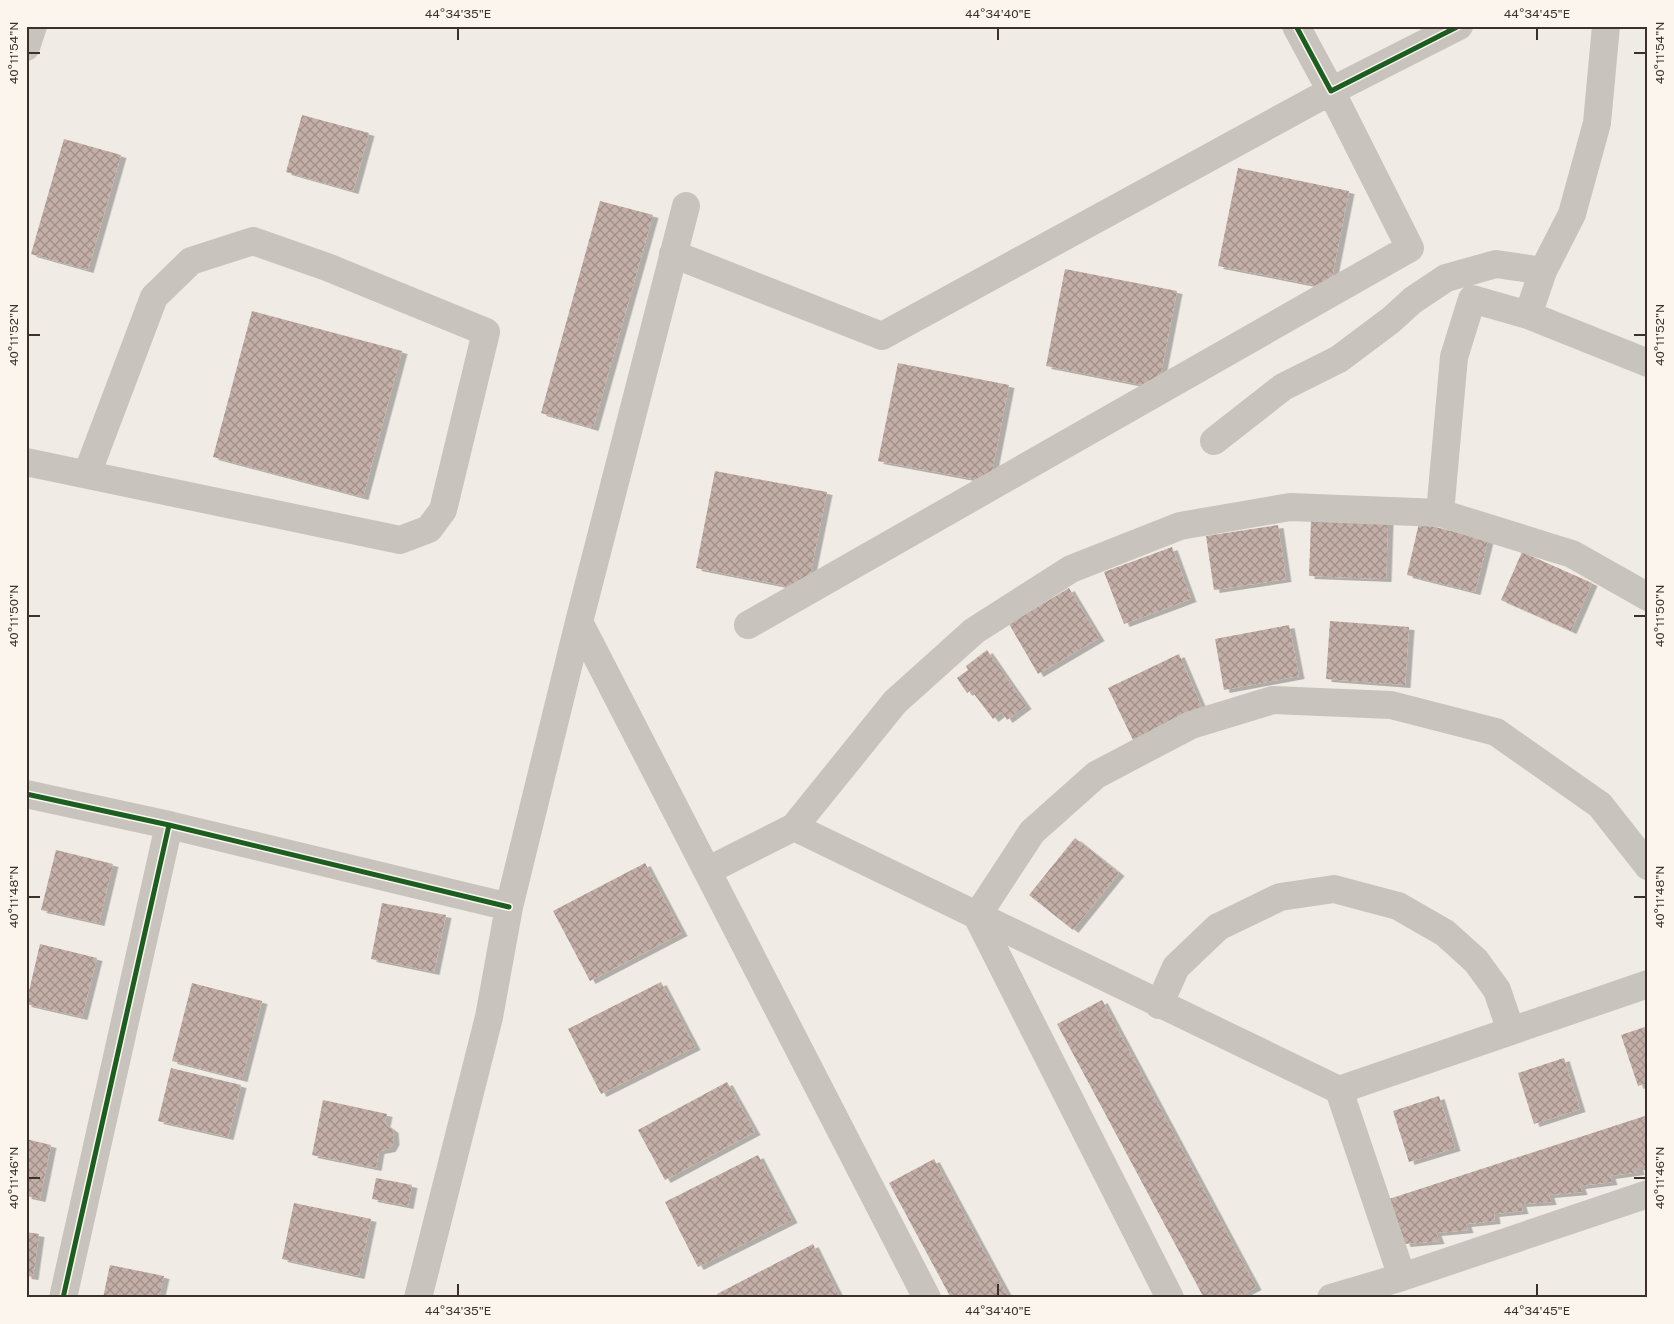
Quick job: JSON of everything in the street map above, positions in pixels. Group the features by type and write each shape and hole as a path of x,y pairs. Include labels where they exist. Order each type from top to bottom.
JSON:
{"street":[{"path":"26,47 33,26"},
{"path":"748,625 1410,248 1296,26"},
{"path":"673,254 882,336 1331,92 1459,26"},
{"path":"1528,315 1543,271 1572,214 1597,123 1606,26"},
{"path":"418,1298 489,1017 509,907 579,622 686,206"},
{"path":"26,462 400,540 429,529 442,510 486,332 327,267 254,241 190,260 154,297 87,474"},
{"path":"1214,441 1283,387 1339,359 1391,320 1413,300 1446,278 1496,264 1543,271"},
{"path":"1440,513 1454,357 1472,298 1528,315 1648,363"},
{"path":"706,871 794,827 895,702 974,631 1071,569 1180,526 1290,507 1440,513 1572,554 1648,598"},
{"path":"579,622 927,1298"},
{"path":"977,916 1032,832 1096,775 1192,725 1273,700 1391,705 1496,732 1600,805 1648,866"},
{"path":"26,794 169,825 509,907"},
{"path":"63,1298 169,825"},
{"path":"794,827 1159,1005 1339,1090 1648,984"},
{"path":"1159,1005 1176,967 1218,927 1280,897 1334,889 1398,906 1445,933 1476,961 1497,990 1511,1031"},
{"path":"977,916 1170,1298"},
{"path":"1339,1090 1402,1277"},
{"path":"1331,1298 1402,1277 1648,1194"}],"building":[{"path":"302,115 369,133 353,191 286,172"},
{"path":"64,139 121,155 88,270 31,254"},
{"path":"1238,168 1349,191 1330,288 1218,266"},
{"path":"600,201 653,215 593,428 541,413"},
{"path":"1065,269 1177,291 1158,388 1046,366"},
{"path":"252,311 402,351 363,497 213,457"},
{"path":"898,363 1009,385 990,482 878,461"},
{"path":"715,471 827,492 807,590 696,568"},
{"path":"1311,520 1388,522 1386,579 1309,576"},
{"path":"1419,523 1488,540 1475,592 1407,575"},
{"path":"1278,525 1286,579 1214,590 1206,536"},
{"path":"1172,547 1191,599 1124,624 1104,572"},
{"path":"1522,552 1592,583 1571,631 1501,600"},
{"path":"1069,588 1099,638 1038,674 1009,624"},
{"path":"1330,621 1409,627 1405,685 1326,679"},
{"path":"1289,625 1299,676 1224,690 1215,639"},
{"path":"987,650 1026,706 1007,720 1002,712 993,719 971,690 967,693 957,678 968,670 966,666"},
{"path":"1179,654 1202,708 1133,740 1108,688"},
{"path":"1075,838 1119,873 1073,930 1029,895"},
{"path":"56,850 113,864 99,923 41,910"},
{"path":"645,863 682,933 590,981 553,911"},
{"path":"382,903 446,915 434,972 371,959"},
{"path":"40,944 97,958 82,1017 26,1004"},
{"path":"661,982 695,1047 601,1094 568,1029"},
{"path":"192,983 262,1001 242,1079 172,1061"},
{"path":"1102,1000 1256,1287 1235,1298 1204,1298 1057,1024"},
{"path":"1648,1026 1648,1083 1638,1086 1621,1035"},
{"path":"1564,1058 1580,1109 1534,1124 1518,1073"},
{"path":"171,1068 241,1085 228,1137 158,1121"},
{"path":"727,1082 755,1132 665,1180 638,1130"},
{"path":"1439,1096 1455,1148 1409,1162 1393,1111"},
{"path":"323,1100 387,1114 385,1124 393,1130 394,1142 390,1149 379,1151 376,1168 312,1155"},
{"path":"1648,1115 1648,1166 1638,1167 1639,1172 1610,1176 1612,1182 1580,1186 1582,1192 1549,1195 1551,1202 1521,1204 1523,1211 1494,1214 1495,1221 1466,1224 1468,1230 1436,1233 1439,1241 1405,1244 1389,1199"},
{"path":"26,1139 51,1145 40,1199 26,1196"},
{"path":"758,1155 792,1220 698,1267 665,1202"},
{"path":"934,1159 1009,1298 951,1298 889,1183"},
{"path":"376,1178 412,1185 408,1206 372,1199"},
{"path":"294,1203 371,1219 359,1276 282,1259"},
{"path":"26,1232 39,1234 33,1277 26,1276"},
{"path":"813,1244 840,1298 719,1298 717,1294"},
{"path":"110,1265 164,1276 159,1298 103,1298"}],"cycle path":[{"path":"1296,26 1331,91 1459,26"},
{"path":"26,794 169,825 509,907"},
{"path":"63,1298 169,825"}]}
